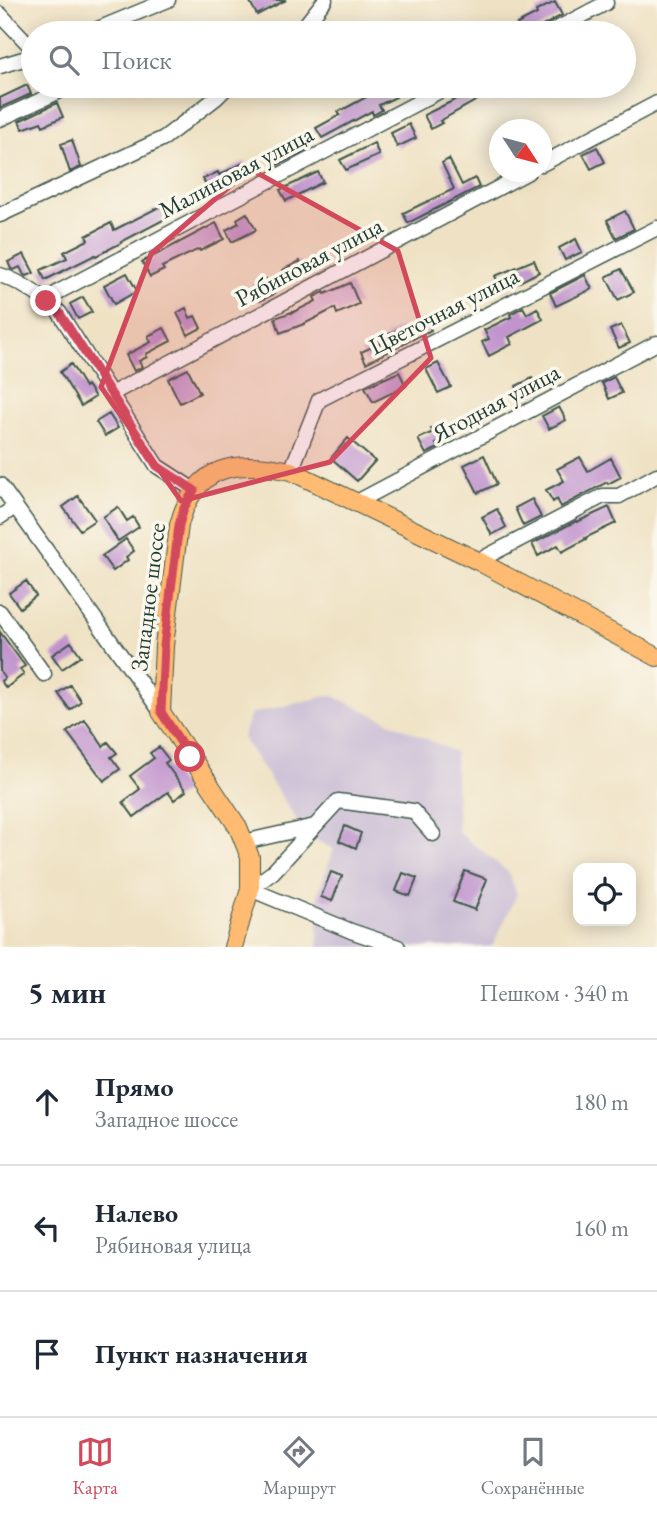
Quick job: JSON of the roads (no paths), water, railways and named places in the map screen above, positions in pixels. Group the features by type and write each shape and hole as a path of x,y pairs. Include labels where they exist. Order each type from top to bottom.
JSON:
{"main road":[{"path":"194,490 212,474 234,465 258,465 291,471 478,561 657,657"},
{"name":"Западное шоссе","path":"161,712 164,646 179,525 184,508 194,490"},
{"path":"161,712 238,827 250,858 250,890 233,947"}],"street":[{"path":"131,15 144,0"},
{"path":"117,21 168,0"},
{"path":"308,21 325,0"},
{"path":"572,21 606,3"},
{"path":"0,14 21,36"},
{"path":"0,66 21,60"},
{"path":"0,119 45,98"},
{"path":"0,215 164,138 216,98"},
{"name":"Малиновая улица","path":"46,301 72,284 426,98"},
{"path":"552,158 657,103"},
{"name":"Рябиновая улица","path":"111,394 509,182"},
{"name":"Цветочная улица","path":"291,471 319,400 657,228"},
{"path":"0,275 12,279 59,312 157,466 194,490"},
{"name":"Ягодная улица","path":"355,503 657,343"},
{"path":"478,561 603,496 619,496 657,475"},
{"path":"0,485 161,712"},
{"path":"0,517 15,507"},
{"path":"0,612 44,674"},
{"path":"398,947 250,890 273,872 338,801 413,811 433,834"},
{"path":"244,842 315,826"}]}
